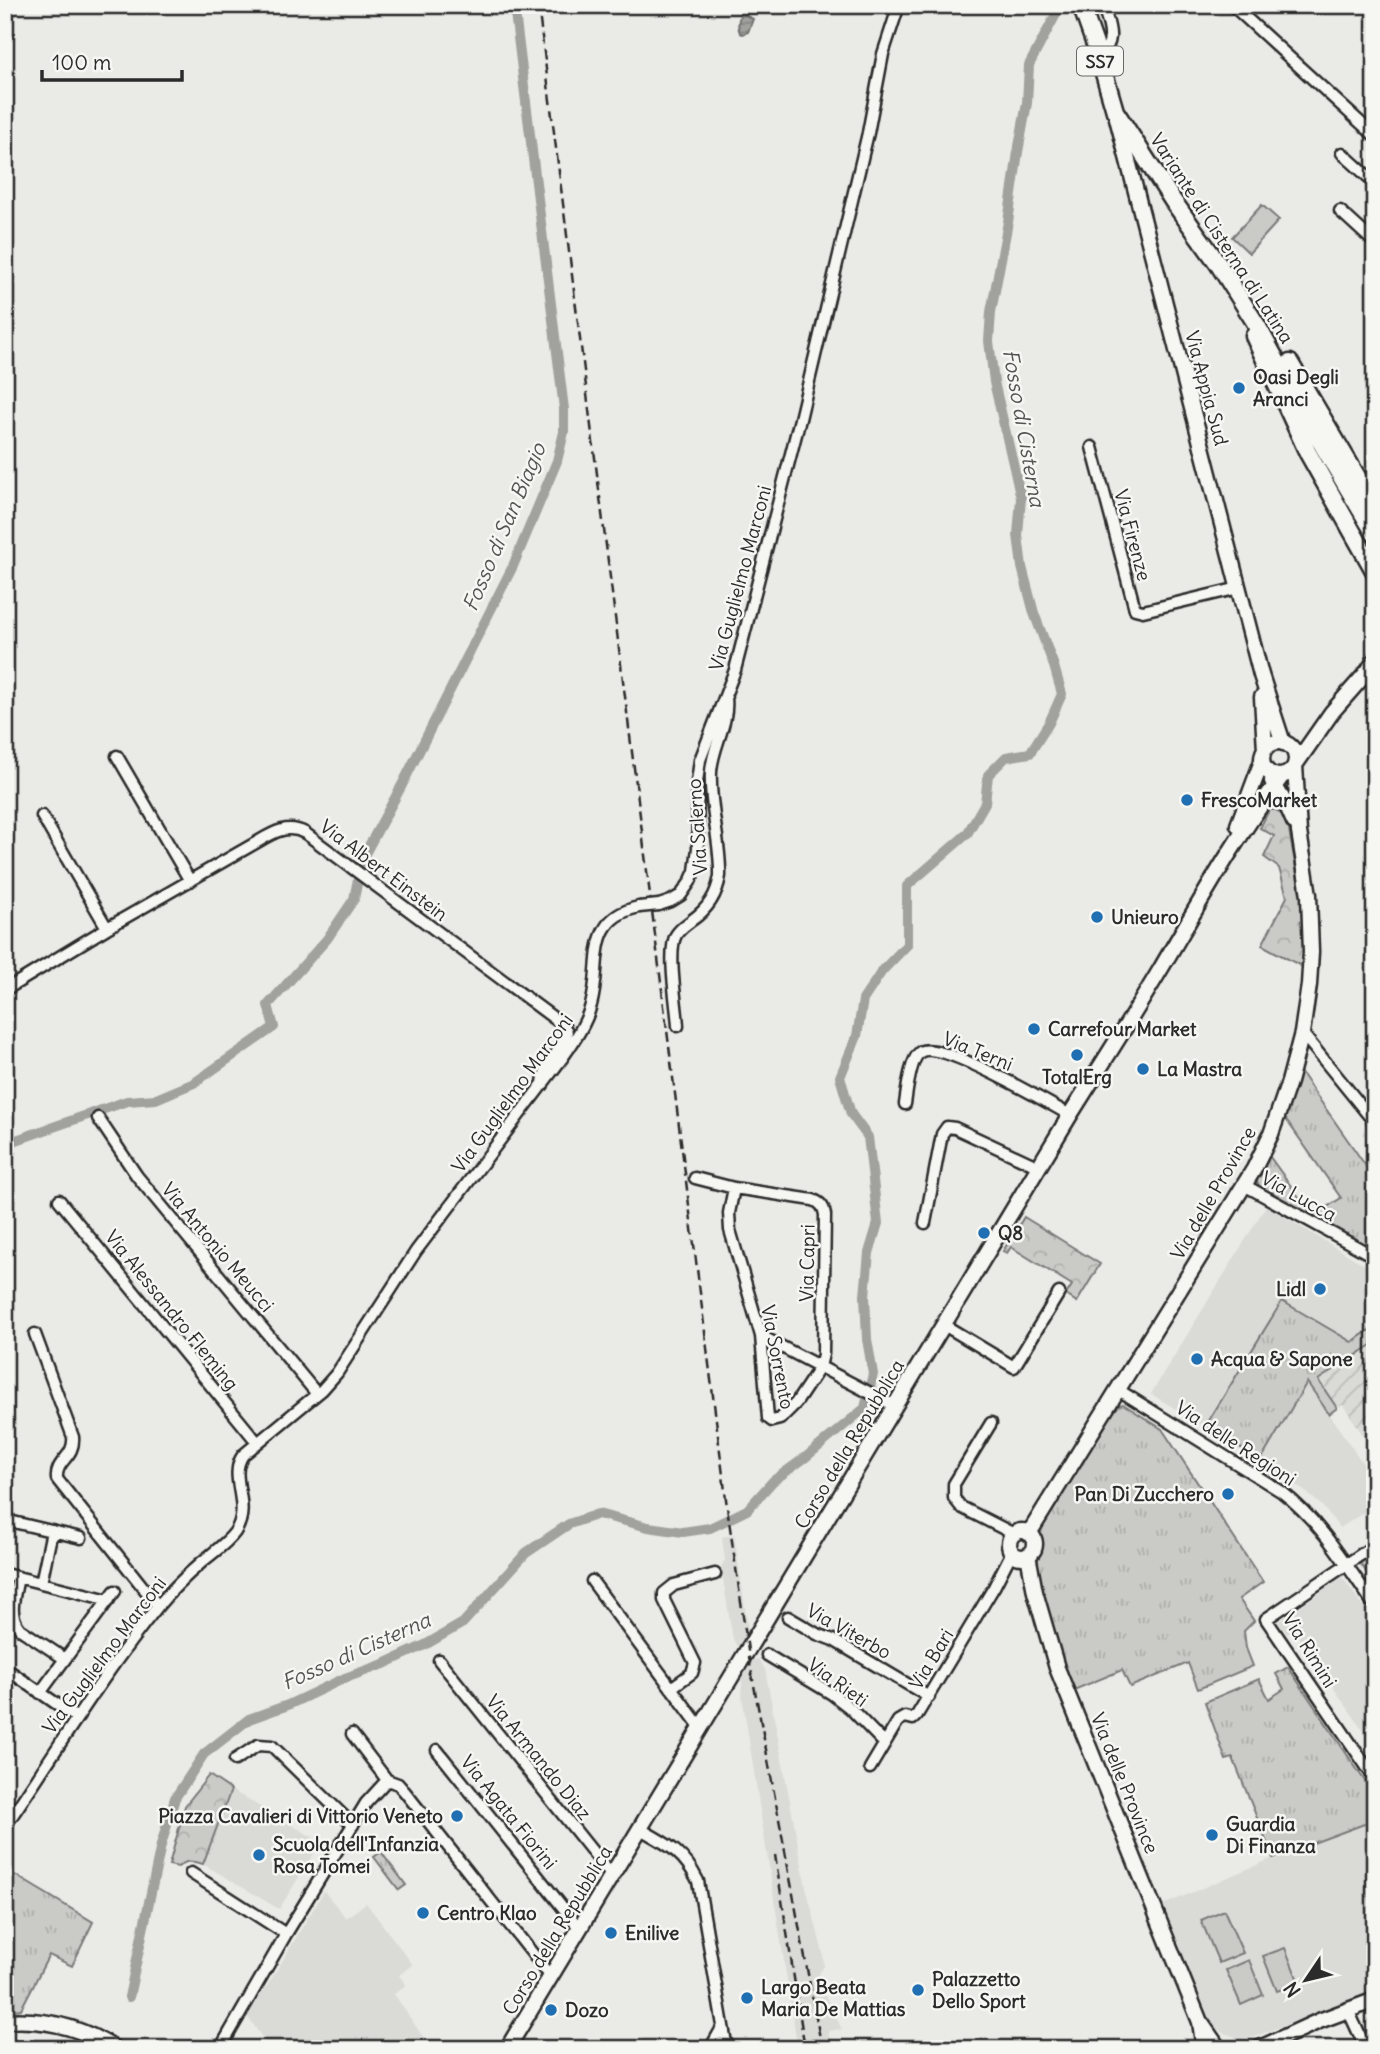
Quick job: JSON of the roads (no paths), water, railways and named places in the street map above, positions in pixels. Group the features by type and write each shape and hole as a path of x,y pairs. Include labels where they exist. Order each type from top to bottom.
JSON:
{"main road":[{"name":"SS7","path":"1082,8 1115,111"},
{"name":"Variante di Cisterna di Latina","path":"1115,111 1258,327 1329,457 1375,534"},
{"name":"Via Appia Sud","path":"1115,111 1261,675 1286,744 1296,755 1295,765"},
{"path":"1217,262 1282,351 1375,507"},
{"path":"1217,262 1308,453 1375,572"},
{"path":"1278,781 1264,761 1273,743 1286,744 1332,712 1373,666"},
{"name":"Via Appia Sud","path":"1261,675 1264,761"},
{"name":"Corso della Repubblica","path":"508,2049 1224,859 1278,781 1288,774 1332,712"},
{"name":"Corso della Repubblica","path":"1224,859 1264,761"},
{"name":"Via delle Province","path":"1021,1534 1033,1527 1244,1185 1273,1127 1302,1033 1309,985 1311,941 1308,883 1299,832 1295,765"},
{"name":"Via delle Province","path":"1278,781 1299,832"},
{"path":"1254,814 1269,806 1287,806"},
{"path":"1021,1534 1035,1542 1034,1550 1021,1557 1012,1552 1010,1541 1021,1534"},
{"name":"Via delle Province","path":"1028,1555 1035,1592 1057,1668 1200,2022 1219,2049"},
{"path":"1258,2049 1285,2043 1348,2010 1375,2000"},
{"path":"5,2021 32,2020 59,2024 87,2033 111,2048"},
{"name":"Via delle Province","path":"1200,2022 1204,2049"}],"street":[{"name":"Via Guglielmo Marconi","path":"5,1826 77,1718 158,1606 236,1530 243,1508 238,1466 243,1455 317,1394 341,1368 416,1251 570,1047 589,1012 595,989 598,949 604,929 615,916 639,907 671,901 687,887 695,872 699,766 735,670 800,419 865,145 883,54 900,5"},
{"path":"1099,56 1107,49 1111,40 1103,5"},
{"path":"1232,5 1375,135"},
{"path":"1342,153 1375,183"},
{"path":"1340,211 1375,243"},
{"name":"Via Firenze","path":"1092,447 1135,609 1143,611 1239,588"},
{"name":"Via Salerno","path":"678,1026 674,940 681,929 710,904 719,881 720,864 711,776 713,756 726,712 726,694"},
{"path":"117,756 190,881"},
{"path":"42,816 107,928"},
{"name":"Via Albert Einstein","path":"5,989 274,833 295,828 564,1025 566,1036 547,1065 543,1085"},
{"path":"1302,1033 1375,1123"},
{"name":"Via Terni","path":"905,1104 914,1060 921,1052 929,1050 986,1070 1070,1115"},
{"name":"Via Antonio Meucci","path":"98,1118 141,1182 317,1394"},
{"path":"925,1223 942,1134 947,1127 953,1127 1039,1167"},
{"name":"Via Capri","path":"695,1178 734,1188 813,1200 820,1204 823,1209 823,1340 820,1367"},
{"name":"Via Lucca","path":"1244,1185 1375,1257"},
{"name":"Via Sorrento","path":"734,1188 729,1213 730,1230 761,1336 770,1420 780,1419 796,1403 820,1367"},
{"name":"Via Alessandro Fleming","path":"59,1200 257,1442"},
{"path":"944,1325 1014,1367 1059,1293"},
{"path":"35,1334 73,1437 72,1449 58,1468 57,1479 158,1606"},
{"path":"761,1336 895,1406"},
{"name":"Via delle Regioni","path":"1118,1389 1282,1492 1301,1508 1317,1525 1375,1606"},
{"path":"991,1423 954,1484 953,1494 961,1507 1021,1534"},
{"path":"5,1520 81,1538"},
{"path":"40,1583 52,1531"},
{"path":"1346,1564 1375,1545"},
{"name":"Via Bari","path":"870,1768 900,1718 915,1718 929,1697 1012,1552"},
{"name":"Via Rimini","path":"1346,1564 1266,1619 1375,1779"},
{"path":"5,1574 112,1596 40,1693"},
{"path":"671,1688 692,1674 695,1663 664,1600 664,1593 670,1587 715,1574"},
{"path":"18,1577 12,1611 15,1622 23,1631 65,1659"},
{"path":"592,1581 701,1728"},
{"name":"Via Viterbo","path":"788,1617 833,1640 929,1697"},
{"name":"Via Rieti","path":"767,1655 838,1698 884,1743"},
{"name":"Via Armando Diaz","path":"439,1660 612,1876"},
{"path":"5,1668 77,1718"},
{"path":"352,1734 387,1780 395,1782 403,1789 551,1977"},
{"path":"235,1760 258,1745 272,1746 353,1825"},
{"name":"Via Agata Fiorini","path":"437,1750 580,1929"},
{"path":"220,2049 286,1934 372,1794 387,1780"},
{"path":"640,1829 675,1849 684,1857 696,1877 727,2049"},
{"path":"191,1873 286,1934"},
{"path":"1348,2010 1366,2049"},
{"path":"710,2049 723,2026"}],"waterway":[{"name":"Fosso di San Biagio","path":"359,869 513,566 557,461 564,432 564,409 514,5"},
{"name":"Fosso di Cisterna","path":"129,1997 161,1845 175,1798 204,1754 249,1719 384,1664 463,1623 526,1553 569,1524 598,1514 648,1527 683,1532 710,1528 747,1510 773,1481 865,1408 873,1374 867,1339 865,1296 869,1253 878,1223 868,1137 851,1114 840,1077 857,1036 863,1000 882,971 907,945 907,886 967,834 985,803 988,775 1006,757 1030,753 1049,723 1062,694 1034,613 1022,567 1018,535 1021,498 994,382 989,341 991,312 1027,103 1029,65 1061,5"},
{"name":"Fosso di San Biagio","path":"5,1144 127,1101 156,1099 194,1083 274,1027 268,1005 327,939 354,899 358,879"}],"railway":[{"path":"538,5 727,1507 750,1664 822,2049"},
{"path":"775,1855 805,2049"}],"place":[{"name":"Oasi Degli Aranci","path":"1239,388"},
{"name":"FrescoMarket","path":"1187,800"},
{"name":"Unieuro","path":"1097,917"},
{"name":"Carrefour Market","path":"1034,1029"},
{"name":"TotalErg","path":"1077,1055"},
{"name":"La Mastra","path":"1143,1069"},
{"name":"Q8","path":"984,1233"},
{"name":"Lidl","path":"1320,1289"},
{"name":"Acqua & Sapone","path":"1197,1359"},
{"name":"Pan Di Zucchero","path":"1228,1494"},
{"name":"Piazza Cavalieri di Vittorio Veneto","path":"457,1816"},
{"name":"Guardia Di Finanza","path":"1212,1835"},
{"name":"Scuola dell'Infanzia Rosa Tomei","path":"259,1855"},
{"name":"Centro Klao","path":"423,1913"},
{"name":"Enilive","path":"611,1933"},
{"name":"Palazzetto Dello Sport","path":"918,1990"},
{"name":"Largo Beata Maria De Mattias","path":"747,1998"},
{"name":"Dozo","path":"551,2010"}]}
